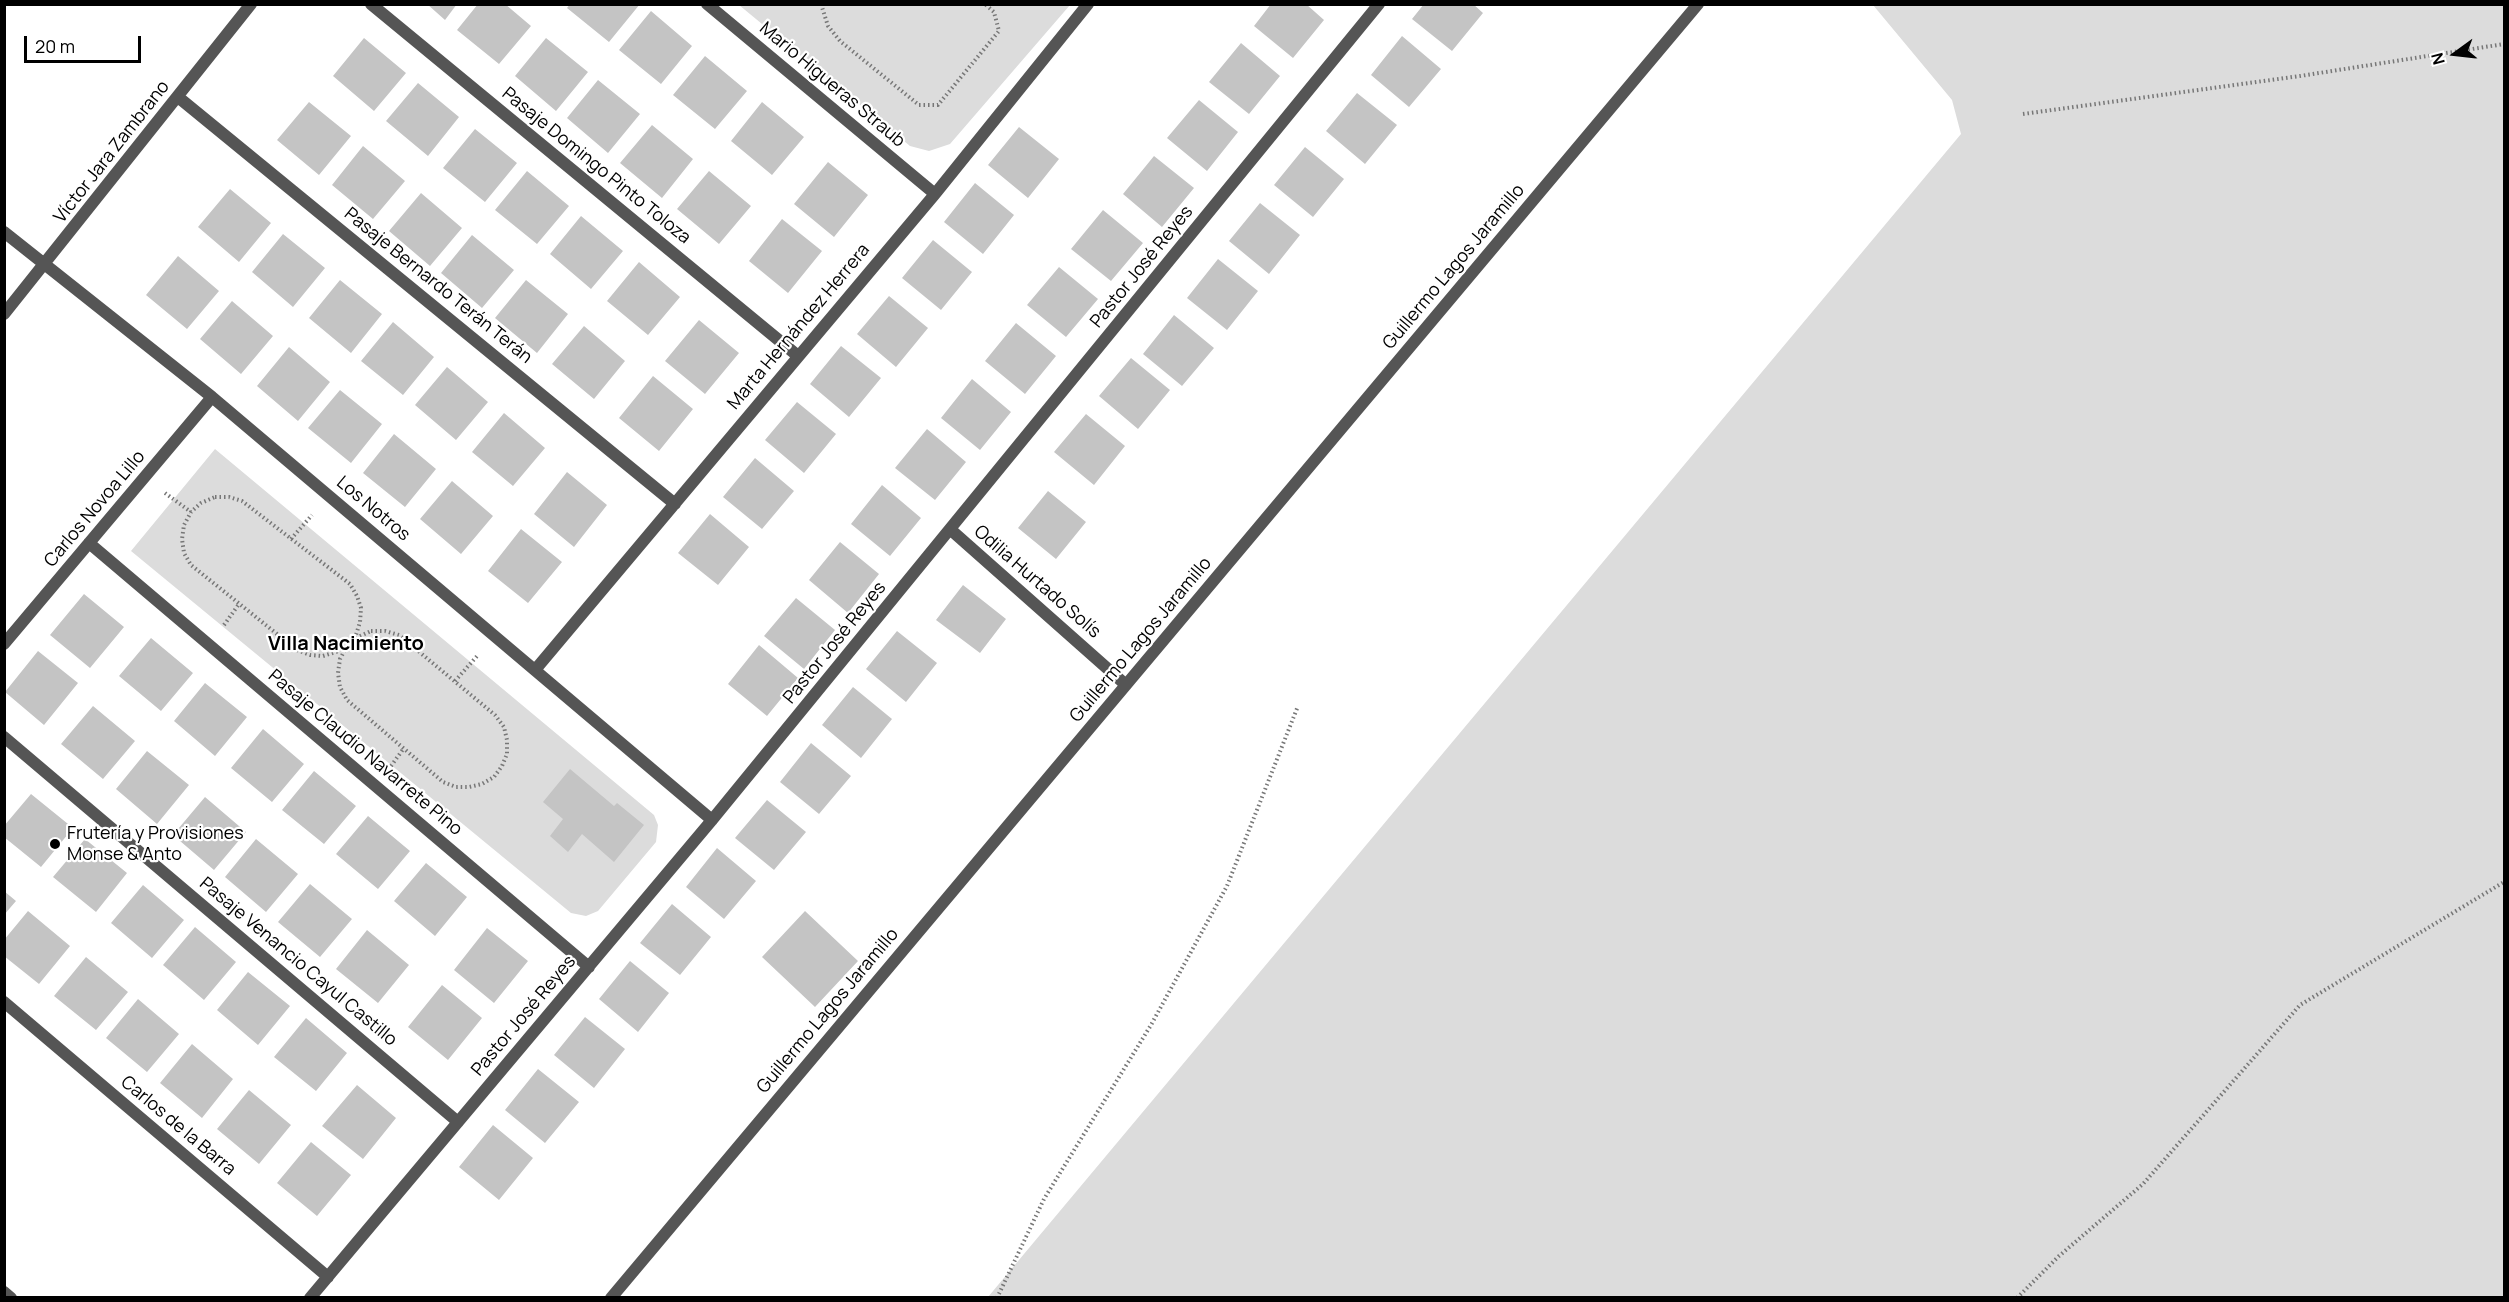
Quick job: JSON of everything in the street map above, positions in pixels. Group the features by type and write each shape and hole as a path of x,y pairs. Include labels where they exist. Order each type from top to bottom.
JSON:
{"street":[{"name":"Víctor Jara Zambrano","path":"4,314 251,4"},
{"name":"Pasaje Domingo Pinto Toloza","path":"371,4 798,356"},
{"name":"Mario Higueras Straub","path":"707,4 935,194"},
{"name":"Marta Hernández Herrera","path":"535,670 935,194 1088,4"},
{"name":"Pastor José Reyes","path":"310,1298 712,820 1379,4"},
{"name":"Guillermo Lagos Jaramillo","path":"611,1298 1698,4"},
{"name":"Pasaje Bernardo Terán Terán","path":"178,97 675,504"},
{"name":"Los Notros","path":"4,232 212,397 712,820"},
{"name":"Carlos Novoa Lillo","path":"4,644 212,397"},
{"name":"Odilia Hurtado Solís","path":"951,530 1126,686"},
{"name":"Pasaje Claudio Navarrete Pino","path":"89,543 589,967"},
{"name":"Pasaje Venancio Cayul Castillo","path":"4,737 458,1122"},
{"name":"Carlos de la Barra","path":"4,1002 328,1277"},
{"path":"4,1292 11,1298"}],"path":[{"path":"821,4 828,26 840,41 919,105 938,105 999,31 994,12 985,4"},
{"path":"2023,114 2300,76 2505,44"},
{"path":"215,497 229,497 242,501 350,584 362,608 356,635 336,652 323,656 310,655 297,650 191,566 184,553 183,532 191,512 201,503 215,497"},
{"path":"371,631 385,631 399,635 455,681 495,715 504,727 507,740 507,754 494,777 469,788 456,787 443,782 347,700 340,687 338,673 340,659 347,646 358,637 371,631"},
{"path":"455,681 495,637"},
{"path":"997,1298 1044,1200 1151,1025 1227,886 1298,706"},
{"path":"2017,1298 2059,1256 2143,1184 2300,1005 2505,882"}],"shaded area":[{"path":"739,5 1070,5 950,144 929,151 910,146"},
{"path":"1873,5 2504,5 2504,1297 988,1297 1961,134 1952,100"},
{"path":"215,449 654,815 658,825 656,842 598,911 586,916 571,913 131,551"}],"building":[{"path":"427,4 457,4 445,20"},
{"path":"478,4 505,4 531,26 499,64 457,30"},
{"path":"570,4 640,4 609,42 567,8"},
{"path":"1271,4 1306,4 1324,20 1293,58 1254,26"},
{"path":"1424,4 1473,4 1483,13 1452,51 1412,19"},
{"path":"651,11 692,46 661,84 619,50"},
{"path":"1402,36 1441,69 1409,107 1371,75"},
{"path":"364,38 406,73 374,111 333,76"},
{"path":"546,38 588,72 556,111 515,76"},
{"path":"1241,43 1280,76 1249,114 1209,82"},
{"path":"705,56 747,91 715,129 673,95"},
{"path":"598,80 640,114 608,153 567,118"},
{"path":"418,83 459,117 428,156 386,121"},
{"path":"1357,93 1397,125 1365,164 1326,131"},
{"path":"1199,100 1238,132 1207,171 1167,138"},
{"path":"309,102 351,136 319,175 277,140"},
{"path":"762,102 804,137 772,175 731,141"},
{"path":"652,125 693,159 662,198 620,163"},
{"path":"1019,127 1059,159 1028,198 988,165"},
{"path":"475,129 517,163 485,202 443,168"},
{"path":"363,146 405,181 373,219 332,185"},
{"path":"1305,147 1344,179 1313,217 1274,185"},
{"path":"1154,156 1194,188 1162,227 1123,194"},
{"path":"828,162 868,195 834,237 794,204"},
{"path":"527,171 569,206 537,244 495,210"},
{"path":"709,171 751,206 719,244 677,209"},
{"path":"975,183 1014,215 983,254 944,222"},
{"path":"230,189 271,223 239,262 198,227"},
{"path":"421,193 462,228 430,266 389,231"},
{"path":"1260,203 1300,235 1269,274 1229,241"},
{"path":"1103,210 1143,243 1111,281 1071,249"},
{"path":"581,216 623,251 591,289 550,254"},
{"path":"782,219 822,251 788,293 749,261"},
{"path":"283,234 325,268 293,307 252,272"},
{"path":"472,235 514,270 482,308 441,273"},
{"path":"933,240 972,272 941,310 902,278"},
{"path":"178,256 219,291 187,329 146,295"},
{"path":"1218,259 1258,291 1227,330 1187,298"},
{"path":"639,262 680,297 648,335 607,301"},
{"path":"1059,267 1098,299 1066,337 1027,305"},
{"path":"340,280 382,314 351,353 309,318"},
{"path":"526,280 568,314 537,353 495,318"},
{"path":"889,296 928,328 896,367 857,334"},
{"path":"232,301 273,336 241,374 200,339"},
{"path":"1174,315 1214,348 1182,386 1143,354"},
{"path":"699,320 739,353 705,394 665,361"},
{"path":"393,322 434,357 403,395 361,361"},
{"path":"1016,323 1056,356 1025,394 985,361"},
{"path":"584,326 625,361 594,399 552,364"},
{"path":"841,346 881,378 849,417 810,384"},
{"path":"289,347 330,382 298,421 257,386"},
{"path":"1131,358 1170,390 1138,429 1099,396"},
{"path":"447,367 488,402 456,440 415,405"},
{"path":"653,376 693,409 659,451 619,418"},
{"path":"972,379 1011,412 980,450 941,418"},
{"path":"340,390 382,424 351,463 308,428"},
{"path":"797,402 836,434 804,473 765,440"},
{"path":"504,413 545,448 513,486 472,452"},
{"path":"1086,414 1125,446 1094,485 1054,452"},
{"path":"927,429 966,462 935,500 895,468"},
{"path":"394,434 436,469 405,507 363,473"},
{"path":"755,458 794,491 762,529 723,497"},
{"path":"567,472 607,505 574,547 534,514"},
{"path":"452,481 493,516 461,554 420,519"},
{"path":"882,485 921,518 890,556 851,524"},
{"path":"1048,491 1086,522 1056,559 1018,528"},
{"path":"710,514 749,547 718,585 678,553"},
{"path":"521,529 562,562 528,603 488,571"},
{"path":"840,542 879,574 848,613 809,580"},
{"path":"963,585 1006,619 980,653 936,620"},
{"path":"84,594 124,627 90,668 50,635"},
{"path":"796,598 835,630 804,669 764,636"},
{"path":"897,631 937,663 906,702 866,669"},
{"path":"151,638 193,673 161,711 119,676"},
{"path":"759,645 798,678 767,716 728,684"},
{"path":"38,651 78,683 44,725 5,692"},
{"path":"205,683 247,717 215,756 174,721"},
{"path":"853,687 892,719 861,758 822,725"},
{"path":"93,706 135,741 103,779 61,744"},
{"path":"263,729 304,764 272,802 231,768"},
{"path":"811,743 851,776 819,814 780,782"},
{"path":"147,751 189,785 157,824 116,789"},
{"path":"570,769 614,806 617,803 644,825 614,862 582,834 568,852 550,836 563,819 543,802"},
{"path":"314,771 356,806 324,844 282,810"},
{"path":"31,794 73,828 41,867 4,837 4,826"},
{"path":"205,797 246,832 214,870 173,835"},
{"path":"767,800 806,832 774,870 735,838"},
{"path":"368,816 410,851 378,889 336,854"},
{"path":"85,839 127,873 96,912 53,877"},
{"path":"256,839 298,874 266,912 225,877"},
{"path":"717,848 756,881 724,919 686,887"},
{"path":"426,863 467,897 435,936 394,901"},
{"path":"310,884 352,919 320,957 278,922"},
{"path":"143,885 184,920 152,958 111,923"},
{"path":"4,891 16,901 4,915"},
{"path":"672,904 711,937 680,975 640,943"},
{"path":"28,911 70,946 39,984 4,956 4,940"},
{"path":"805,911 858,961 815,1007 762,957"},
{"path":"195,927 236,962 204,1000 163,965"},
{"path":"487,928 528,961 494,1003 454,970"},
{"path":"367,930 409,965 378,1003 336,969"},
{"path":"86,957 128,992 96,1030 54,996"},
{"path":"630,961 669,993 638,1032 599,999"},
{"path":"248,972 290,1006 258,1045 217,1010"},
{"path":"442,985 482,1018 448,1060 408,1027"},
{"path":"138,999 179,1034 147,1072 106,1038"},
{"path":"585,1017 625,1049 594,1088 554,1055"},
{"path":"306,1018 347,1053 316,1091 274,1057"},
{"path":"192,1044 233,1079 202,1118 160,1083"},
{"path":"538,1069 579,1102 545,1143 505,1110"},
{"path":"357,1085 396,1118 363,1159 322,1126"},
{"path":"249,1090 291,1125 259,1164 217,1129"},
{"path":"493,1125 533,1158 499,1200 459,1167"},
{"path":"311,1142 351,1175 317,1216 277,1183"}],"place":[{"name":"Frutería y Provisiones Monse & Anto","path":"55,844"}],"district":[{"name":"Villa Nacimiento","path":"346,644"}]}
